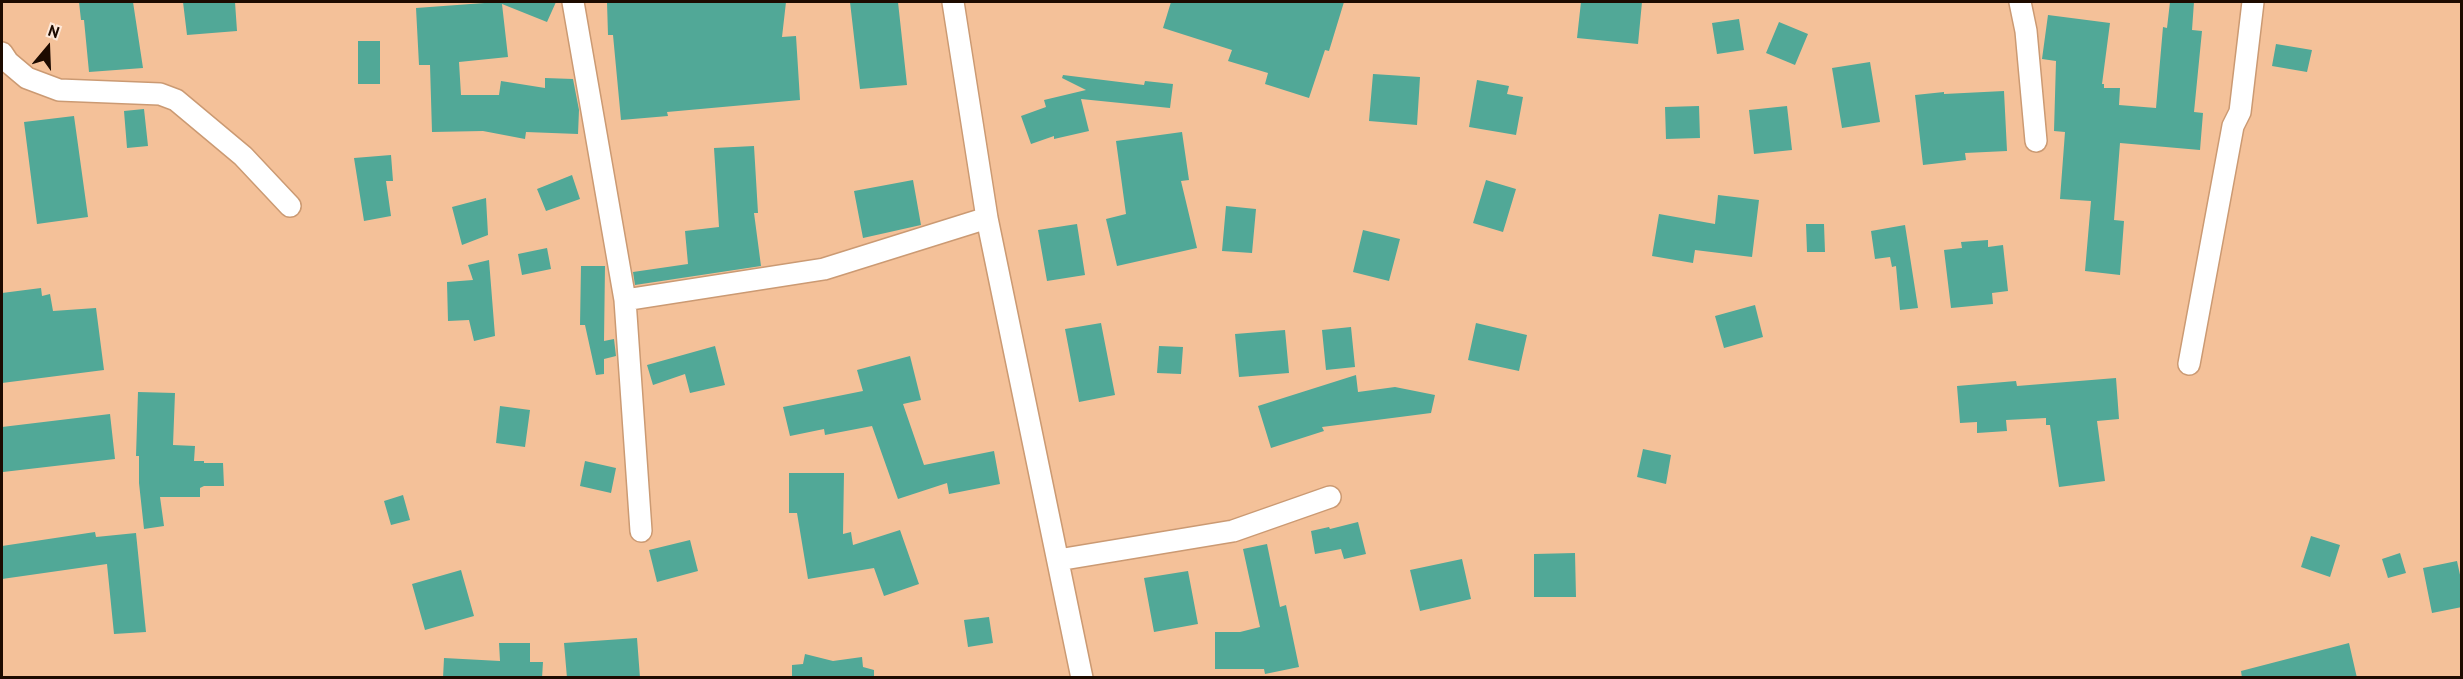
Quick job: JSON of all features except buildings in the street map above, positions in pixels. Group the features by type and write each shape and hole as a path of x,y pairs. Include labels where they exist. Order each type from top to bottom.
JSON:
{"street":[{"path":"573,2 625,300 641,531"},
{"path":"953,2 987,218 1082,678"},
{"path":"2020,2 2026,31 2036,141"},
{"path":"2189,364 2233,126 2240,112 2253,2"},
{"path":"2,53 8,62 27,78 59,90 160,94 176,100 243,156 290,206"},
{"path":"625,300 824,269 987,218"},
{"path":"1058,560 1233,531 1330,496"}]}
